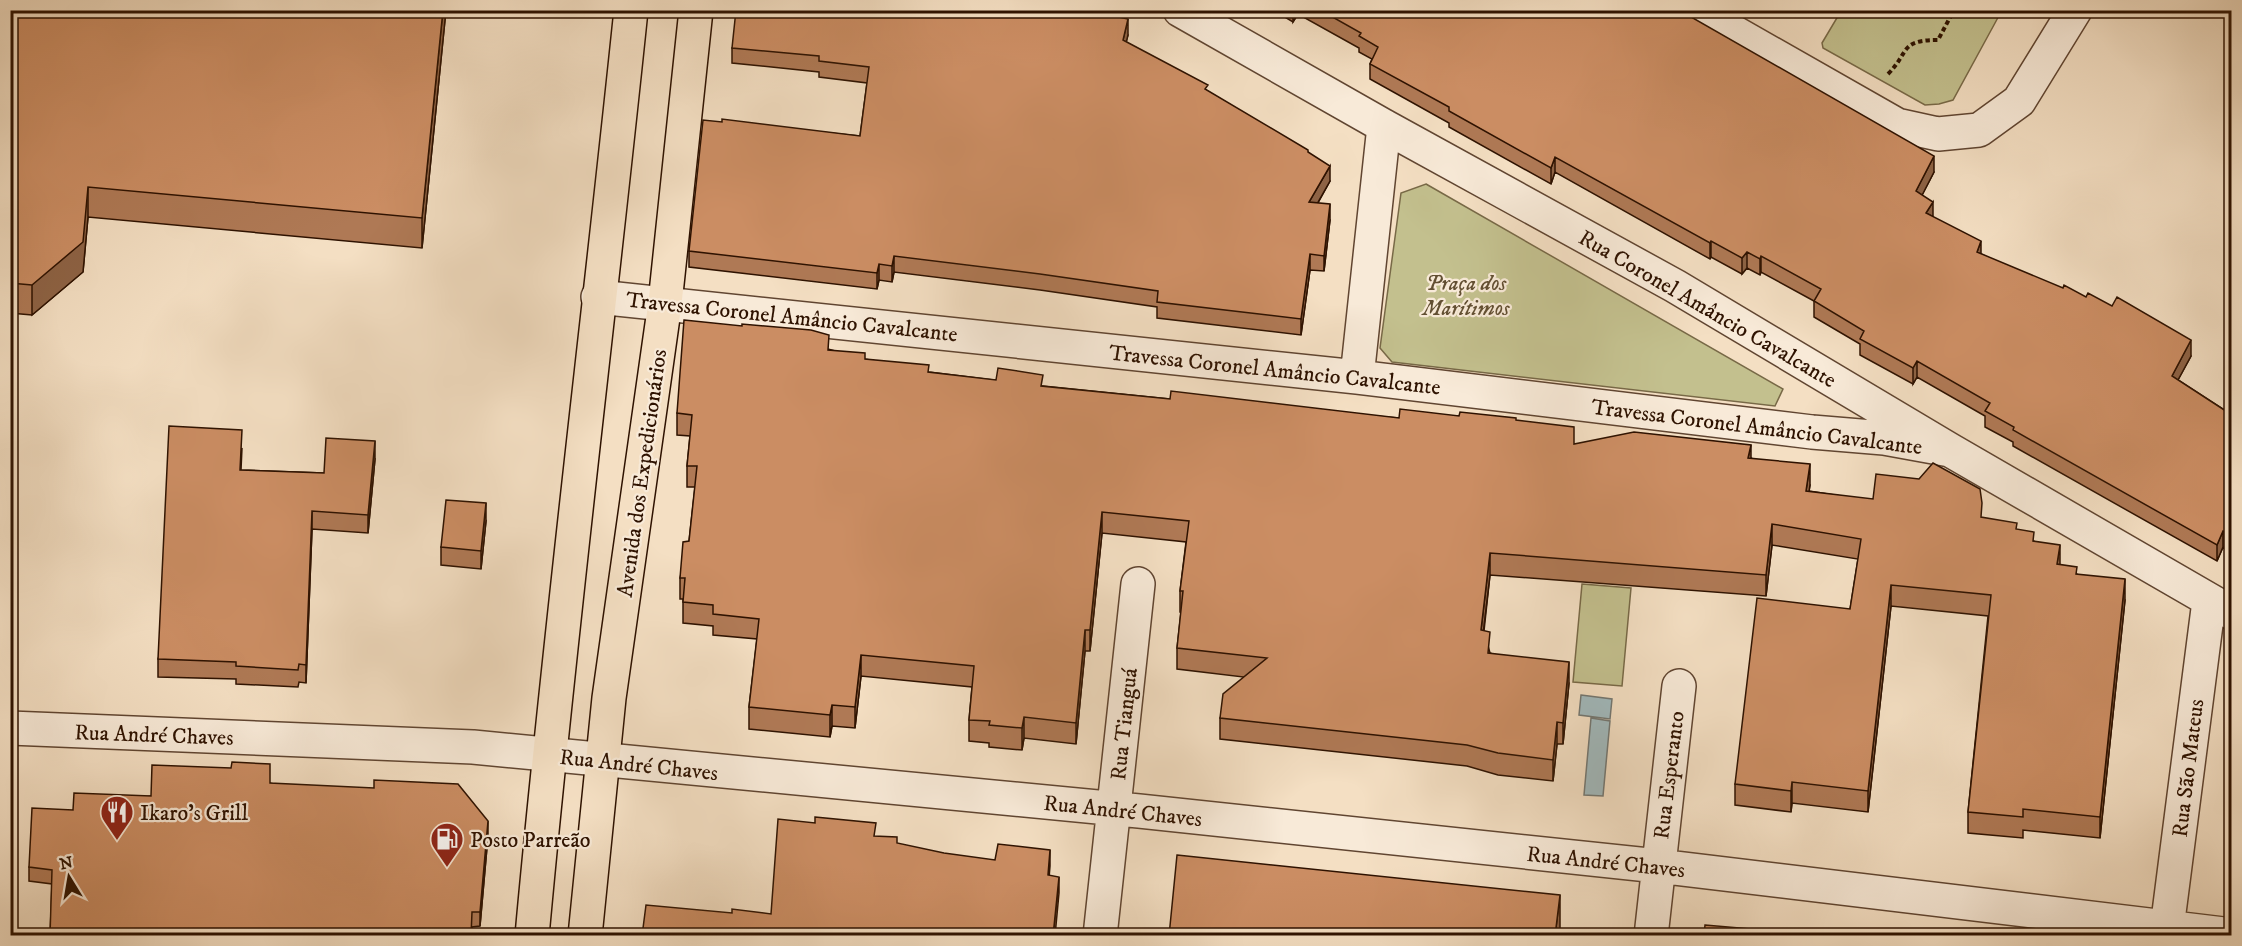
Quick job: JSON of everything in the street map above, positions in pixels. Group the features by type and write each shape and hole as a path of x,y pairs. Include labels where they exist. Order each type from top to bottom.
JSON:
{"main road":[{"path":"532,936 549,755 631,10"},
{"name":"Avenida dos Expedicionários","path":"585,936 609,698 665,303 696,10"}],"street":[{"name":"Rua Coronel Amâncio Cavalcante","path":"1180,10 1384,126 1675,286 2220,607"},
{"path":"1695,10 1897,125 1938,134 1979,130 2019,101 2075,10"},
{"path":"1356,377 1384,126"},
{"name":"Travessa Coronel Amâncio Cavalcante","path":"598,297 1356,377 1800,431 1884,438 1950,450"},
{"name":"Rua Tianguá","path":"1100,936 1138,584"},
{"name":"Rua São Mateus","path":"2166,932 2220,607"},
{"name":"Rua Esperanto","path":"1651,936 1679,687"},
{"name":"Rua André Chaves","path":"10,728 461,747 603,760 1114,809 1658,866 2166,932 2232,935"}],"path":[{"path":"1885,77 1897,65 1903,51 1913,43 1938,40 1954,10"}],"green space":[{"path":"1999,10 2001,12 1953,100 1939,104 1925,105 1823,48 1822,43 1841,11"},
{"name":"Praça dos Marítimos","path":"1426,184 1783,389 1775,406 1392,362 1380,348 1401,193"},
{"path":"1582,584 1631,588 1622,686 1573,682"}],"water":[{"path":"1581,695 1612,699 1610,719 1579,715"},
{"path":"1591,718 1610,721 1603,796 1584,795"}],"building":[{"path":"10,10 443,10 422,218 88,187 83,242 32,285 10,283"},
{"path":"736,10 1104,10 1104,14 1128,19 1123,40 1208,85 1205,89 1308,150 1330,166 1309,202 1330,204 1324,256 1310,254 1301,319 1157,302 1158,291 894,256 892,266 879,264 877,273 689,251 703,120 722,122 722,119 860,136 869,67 819,61 819,56 732,48"},
{"path":"1320,10 1679,10 1934,156 1916,191 1933,202 1926,213 1981,241 1977,252 2063,288 2064,285 2086,297 2088,293 2112,306 2117,297 2191,340 2172,376 2232,415 2232,535 2223,531 2217,545 2013,430 2014,427 1985,411 1990,403 1917,361 1913,368 1860,339 1864,331 1814,301 1821,289 1761,256 1760,259 1747,252 1742,258 1711,241 1710,243 1555,157 1551,168 1449,111 1449,107 1370,64 1378,47 1359,36 1361,33"},
{"path":"684,320 811,330 829,335 828,350 865,353 865,359 929,365 928,372 996,380 998,368 1043,375 1041,386 1170,399 1171,391 1399,418 1400,409 1459,416 1460,412 1516,418 1516,420 1574,427 1574,444 1634,432 1751,445 1748,458 1810,464 1806,491 1873,499 1876,474 1919,479 1933,463 1980,489 1981,517 2017,523 2016,529 2034,532 2033,541 2060,545 2057,564 2077,567 2076,574 2125,579 2100,817 2023,809 2023,817 1968,812 1991,595 1891,585 1868,791 1792,782 1791,791 1735,784 1757,598 1850,609 1861,539 1772,524 1766,575 1490,553 1481,630 1490,632 1488,653 1569,662 1563,723 1557,722 1553,760 1498,753 1467,745 1220,718 1223,694 1267,658 1177,648 1183,591 1180,591 1189,521 1102,512 1090,630 1085,630 1076,723 1024,717 1022,728 989,725 990,721 969,720 974,666 861,655 855,707 832,705 830,715 749,707 759,619 713,614 713,605 683,602 685,578 680,578 683,542 689,541 697,466 687,466 692,415 677,413"},
{"path":"169,426 242,430 240,470 324,473 326,438 375,441 368,515 312,511 306,665 299,664 298,670 236,666 236,662 158,659"},
{"path":"446,500 486,503 481,551 441,547"},
{"path":"232,762 270,764 270,783 374,788 374,780 458,784 488,821 480,912 472,912 471,936 50,936 52,870 29,867 32,808 73,810 74,793 151,796 152,765 231,768"},
{"path":"815,817 876,823 874,836 897,837 897,843 944,853 995,860 998,844 1050,850 1048,875 1059,877 1053,936 642,936 646,905 732,913 732,909 771,914 778,819 815,823"},
{"path":"1177,855 1560,895 1555,936 1169,936"},
{"path":"1705,925 1774,931 1774,929 1830,936 1704,936"}],"place":[{"name":"Ikaro's Grill","path":"117,841"},
{"name":"Posto Parreão","path":"447,868"}]}
